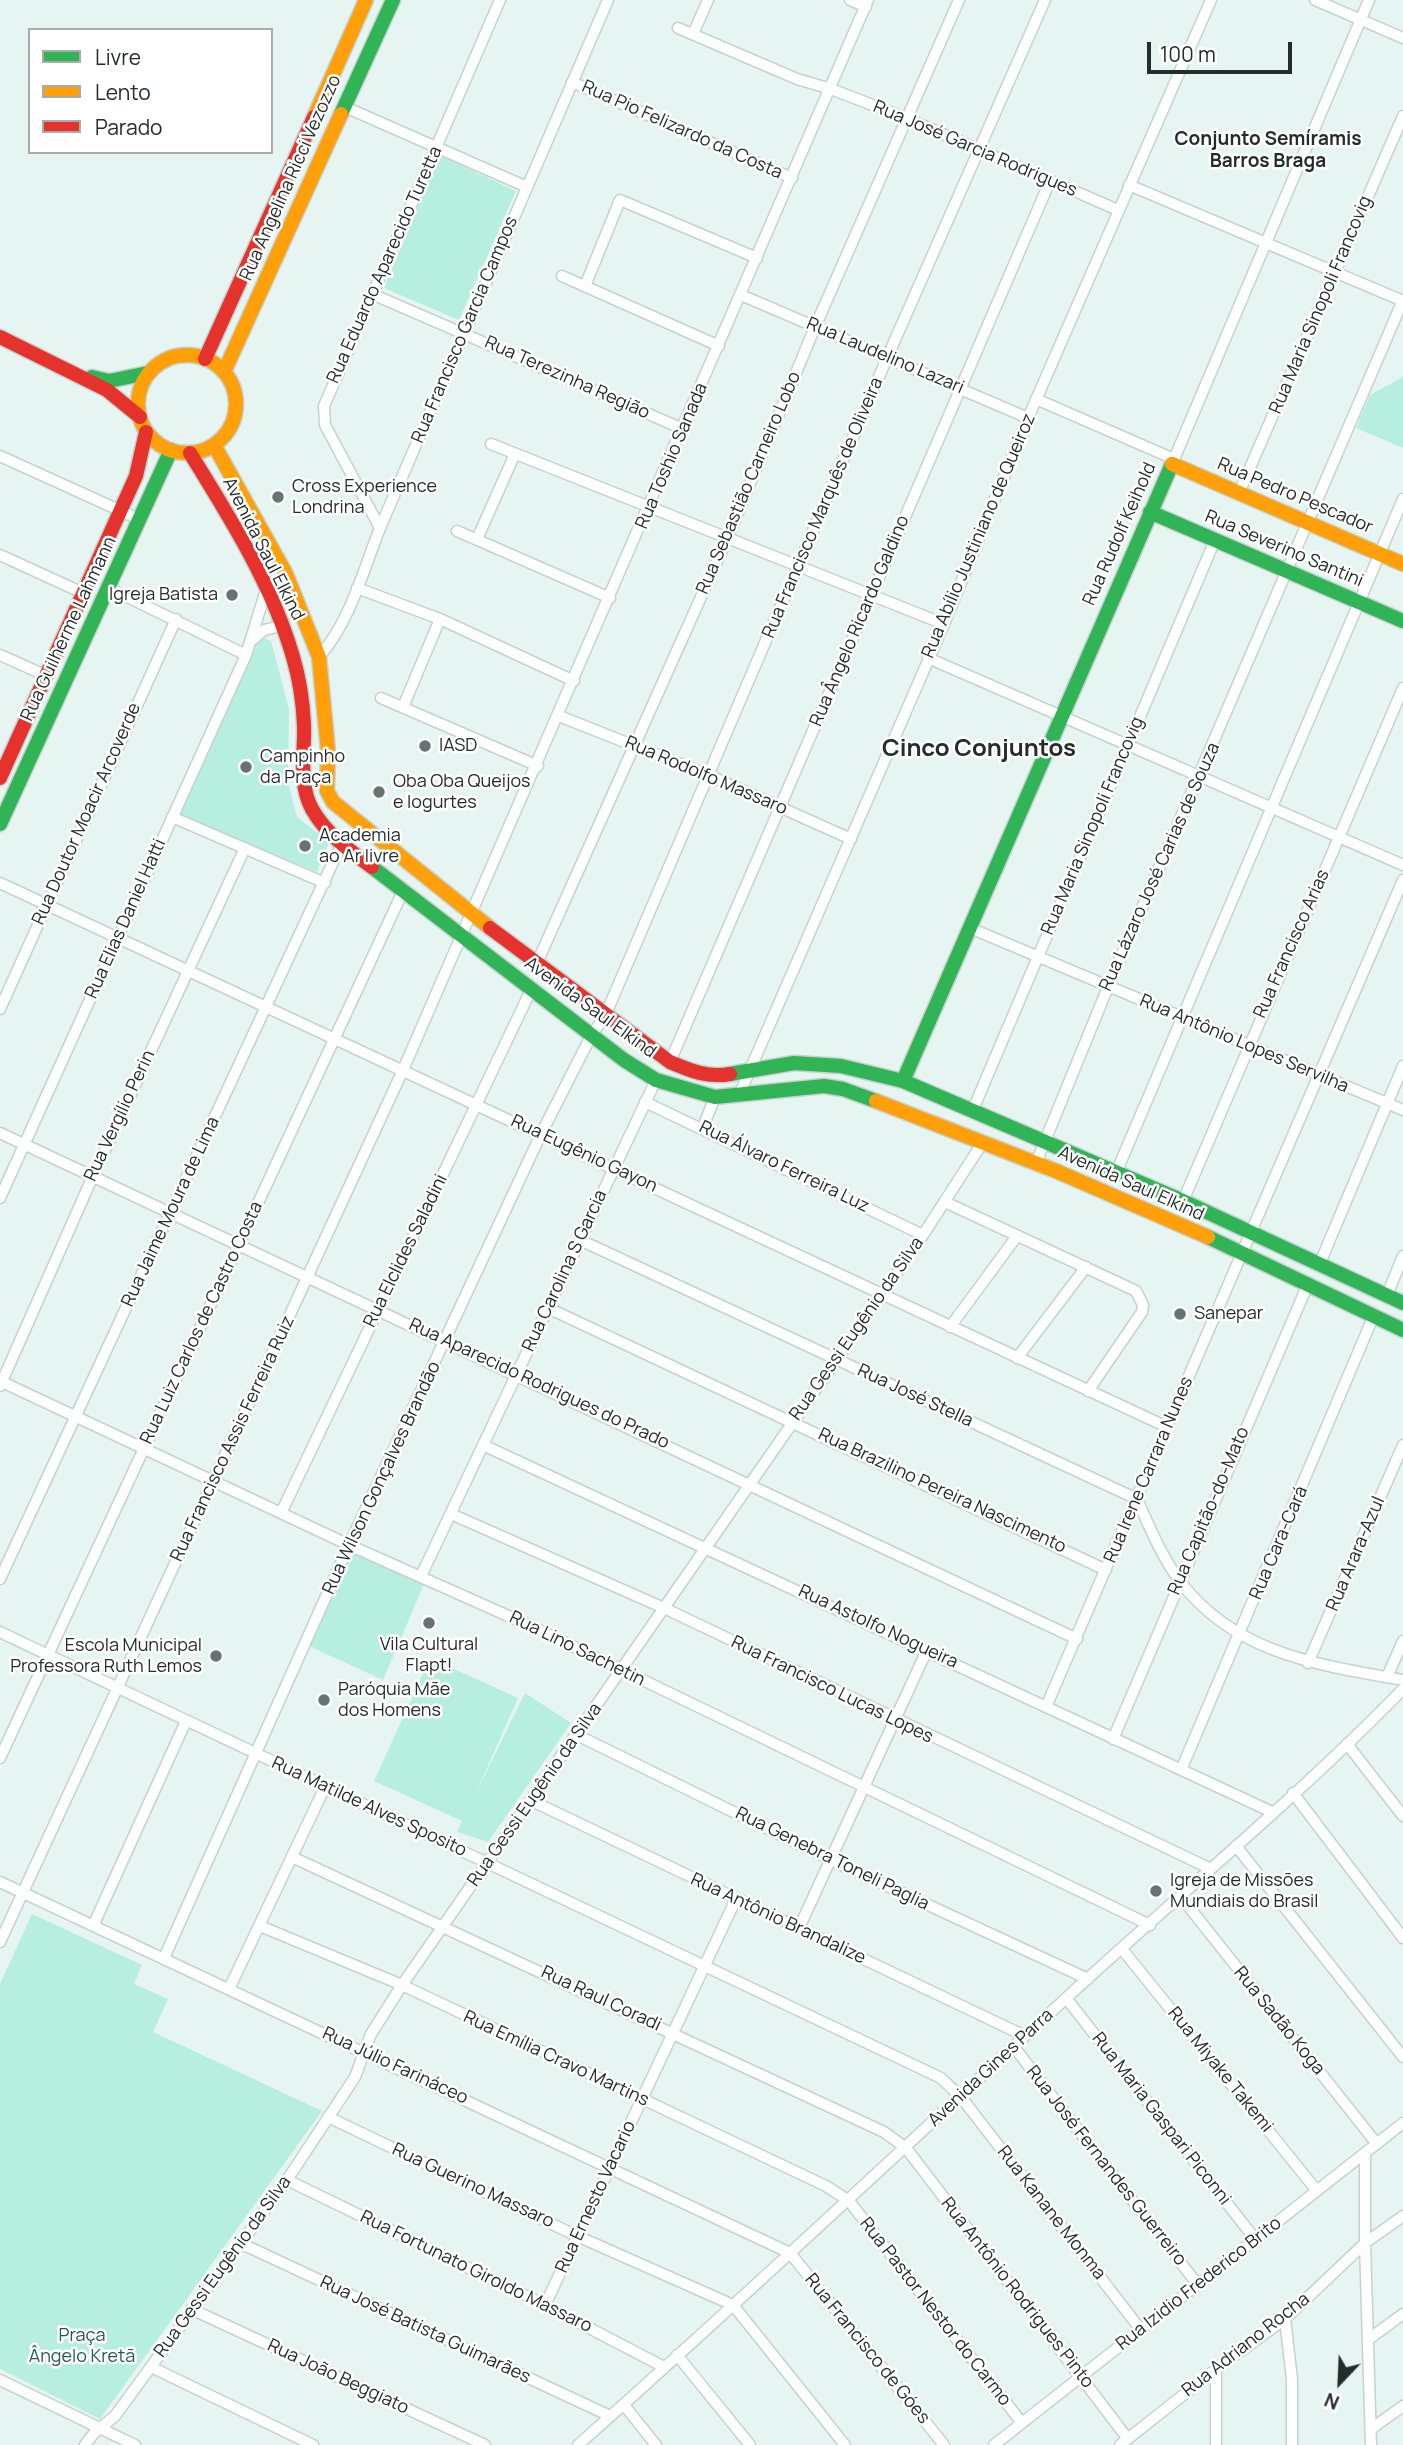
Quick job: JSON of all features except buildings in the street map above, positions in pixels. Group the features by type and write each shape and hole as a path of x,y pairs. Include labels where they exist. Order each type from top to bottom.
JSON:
{"main road":[{"path":"205,359 366,0"},
{"name":"Rua Angelina Ricci Vezozzo","path":"224,372 393,0"},
{"path":"333,74 355,84"},
{"path":"0,337 107,390 139,417"},
{"path":"174,356 205,359 224,372 232,384 236,411 225,436 214,445 190,453 171,450 146,432 139,417 141,387 148,373 160,363 174,356"},
{"path":"76,373 109,381 148,373"},
{"path":"2,769 47,676 139,466 146,432"},
{"name":"Avenida Saul Elkind","path":"214,445 286,574 319,657 327,791 341,812 605,1016 670,1062 706,1074 749,1072 794,1063 841,1066 903,1081 1042,1143 1183,1201 1403,1303"},
{"name":"Rua Guilherme Lahmann","path":"0,824 171,450"},
{"name":"Avenida Saul Elkind","path":"190,453 227,513 266,590 293,657 304,723 304,784 311,808 341,845 404,889 592,1036 656,1080 715,1097 824,1086 843,1089 1036,1163 1308,1283 1403,1330"},
{"name":"Rua Pedro Pescador","path":"1173,461 1239,493 1403,564"},
{"name":"Rua Rudolf Keihold","path":"903,1081 1173,461"},
{"name":"Rua Severino Santini","path":"1150,512 1403,621"},
{"path":"304,760 327,759"}],"street":[{"name":"Rua Eduardo Aparecido Turetta","path":"380,528 325,425 324,406 500,0"},
{"name":"Rua Francisco Garcia Campos","path":"319,657 334,637 357,588 463,332 608,0"},
{"path":"693,34 708,0"},
{"path":"850,0 867,3"},
{"name":"Rua Sebastião Carneiro Lobo","path":"536,965 727,539 959,0"},
{"name":"Rua Francisco Marquês de Oliveira","path":"605,1016 977,149 1045,0"},
{"name":"Rua Abílio Justiniano de Queiroz","path":"738,1095 944,624 1036,398 1211,0"},
{"path":"1315,0 1403,38"},
{"name":"Rua Rudolf Keihold","path":"1173,461 1268,243 1369,0"},
{"name":"Rua Toshio Sanada","path":"463,934 471,910 538,766 867,3"},
{"name":"Rua José Garcia Rodrigues","path":"678,28 797,79 906,118 1118,210"},
{"name":"Rua Pio Felizardo da Costa","path":"572,82 792,178"},
{"path":"345,107 527,187"},
{"name":"Rua Maria Sinopoli Francovig","path":"1239,493 1403,116"},
{"name":"Rua Ângelo Ricardo Galdino","path":"670,1062 1050,181"},
{"path":"1129,185 1403,301 1307,523"},
{"path":"585,286 620,201 757,258"},
{"path":"562,276 719,346"},
{"name":"Rua Terezinha Região","path":"372,294 683,429"},
{"name":"Rua Laudelino Lazari","path":"741,295 1028,418"},
{"path":"1036,398 1173,461"},
{"path":"491,444 514,456 650,506 798,568 944,624"},
{"path":"0,456 141,520"},
{"path":"477,540 514,456"},
{"path":"1116,1173 1403,499"},
{"name":"Rua Lázaro José Carias de Souza","path":"1036,1163 1108,987 1307,523"},
{"path":"457,531 610,598"},
{"name":"Rua Maria Sinopoli Francovig","path":"972,1112 1215,540"},
{"path":"0,555 83,593"},
{"path":"109,588 246,655"},
{"path":"357,588 440,619 574,681"},
{"name":"Rua Elias Daniel Hatti","path":"0,1198 246,655 266,590"},
{"path":"403,707 440,619"},
{"name":"Rua Doutor Moacir Arcoverde","path":"0,1009 176,620"},
{"path":"251,641 264,630 281,626"},
{"path":"0,655 47,676"},
{"path":"928,658 1403,865"},
{"name":"Rua Francisco Arias","path":"1183,1201 1403,688"},
{"path":"381,698 538,766"},
{"name":"Rua Rodolfo Massaro","path":"559,716 708,775 851,839"},
{"path":"2,769 23,773"},
{"path":"172,817 325,883"},
{"name":"Rua Jaime Moura de Lima","path":"0,1579 341,845"},
{"name":"Rua Vergílio Perin","path":"1,1383 93,1176 245,848"},
{"name":"Rua Irene Carrara Nunes","path":"1046,1707 1403,880"},
{"name":"Rua Eugênio Gayon","path":"0,883 120,936 1167,1427"},
{"name":"Rua Luiz Carlos de Castro Costa","path":"0,1758 404,889"},
{"name":"Rua Antônio Lopes Servilha","path":"970,928 1181,1019 1403,1110"},
{"name":"Rua Francisco Assis Ferreira Ruiz","path":"0,1942 309,1276 463,934"},
{"name":"Rua Elclides Saladini","path":"281,1513 531,990"},
{"name":"Rua Wilson Gonçalves Brandão","path":"163,1958 349,1545 447,1341 541,1134 605,1016"},
{"path":"1320,1263 1403,1066"},
{"name":"Rua Carolina S Garcia","path":"421,1576 656,1080"},
{"path":"704,1128 715,1097"},
{"name":"Rua Álvaro Ferreira Luz","path":"645,1102 923,1235"},
{"name":"Rua Aparecido Rodrigues do Prado","path":"0,1133 751,1483 1077,1639"},
{"name":"Rua Gessi Eugênio da Silva","path":"85,2445 99,2428 115,2416 287,2179 355,2077 379,2020 923,1235 984,1142"},
{"path":"945,1202 1136,1291 1143,1305 1142,1312 1088,1391"},
{"path":"950,1327 1017,1236"},
{"name":"Rua José Stella","path":"580,1240 1137,1499"},
{"path":"1387,1294 1403,1256"},
{"path":"1017,1358 1086,1267"},
{"name":"Rua Capitão-do-Mato","path":"1113,1739 1308,1283"},
{"name":"Rua Brazilino Pereira Nascimento","path":"548,1308 1106,1570"},
{"name":"Rua Cara-Cará","path":"1181,1770 1374,1315"},
{"name":"Rua Lino Sachetin","path":"1,1383 421,1576 1150,1925"},
{"name":"Rua Astolfo Nogueira","path":"483,1445 1272,1812"},
{"name":"Rua Arara-Azul","path":"1308,1663 1403,1445"},
{"path":"1137,1499 1157,1544 1179,1580 1207,1609 1241,1633 1308,1663 1387,1677 1403,1688"},
{"name":"Rua Francisco Lucas Lopes","path":"451,1514 664,1608 895,1721 1211,1870"},
{"name":"Rua Matilde Alves Sposito","path":"0,1632 941,2078 961,2097"},
{"path":"1387,1677 1403,1641"},
{"path":"799,1928 927,1650"},
{"name":"Avenida Gines Parra","path":"578,2445 849,2201 1066,1998 1181,1898 1347,1744 1403,1688"},
{"path":"93,1926 186,1721"},
{"name":"Rua Genebra Toneli Paglia","path":"578,1735 831,1860 1088,1979"},
{"path":"1347,1744 1403,1816"},
{"path":"229,1989 325,1787"},
{"path":"1293,1793 1402,1935"},
{"name":"Rua Antônio Brandalize","path":"532,1801 1025,2036"},
{"path":"1236,1846 1403,2057"},
{"name":"Rua Raul Coradi","path":"292,1857 884,2132 906,2148"},
{"name":"Rua Júlio Farináceo","path":"0,1882 790,2253"},
{"name":"Rua Sadão Koga","path":"1181,1898 1377,2144"},
{"name":"Rua Ernesto Vacario","path":"545,2305 706,1968 736,1899"},
{"name":"Rua Emília Cravo Martins","path":"260,1926 402,1986 826,2186 849,2201"},
{"name":"Rua Miyake Takemi","path":"1122,1949 1317,2191"},
{"name":"Rua Maria Gaspari Piconni","path":"1066,1998 1255,2239"},
{"name":"Rua José Fernandes Guerreiro","path":"1014,2047 1198,2284"},
{"name":"Rua Kanane Monma","path":"961,2097 1141,2330"},
{"name":"Rua Guerino Massaro","path":"328,2118 577,2236 733,2305"},
{"name":"Rua Izidio Frederico Brito","path":"994,2445 1403,2123"},
{"name":"Rua Antônio Rodrigues Pinto","path":"906,2148 1082,2376 1124,2442"},
{"path":"1365,2152 1364,2243 1371,2445"},
{"name":"Rua Fortunato Giroldo Massaro","path":"287,2179 545,2305 664,2367"},
{"name":"Rua Pastor Nestor do Carmo","path":"849,2201 1022,2423"},
{"name":"Rua Adriano Rocha","path":"1124,2442 1216,2369 1285,2319 1364,2243 1403,2216"},
{"name":"Rua José Batista Guimarães","path":"240,2243 610,2416"},
{"name":"Rua Francisco de Góes","path":"790,2253 944,2445"},
{"path":"733,2305 845,2445"},
{"name":"Rua João Beggiato","path":"191,2309 485,2445"},
{"path":"1369,2339 1403,2314"},
{"path":"1285,2319 1292,2379 1292,2445"},
{"path":"677,2355 750,2445"},
{"path":"151,2367 313,2445"},
{"path":"1216,2369 1216,2445"},
{"path":"0,2381 135,2445"},
{"path":"624,2405 656,2445"},
{"path":"1371,2429 1403,2406"},
{"path":"1140,2429 1140,2445"}],"green space":[{"path":"439,155 516,191 459,320 384,288"},
{"path":"1403,377 1403,448 1356,428 1370,395"},
{"path":"260,636 271,641 289,709 288,782 297,817 329,842 317,872 179,814"},
{"path":"362,1553 424,1584 383,1680 309,1646 354,1554"},
{"path":"430,1658 518,1698 475,1795 525,1693 571,1723 488,1842 457,1832 462,1821 374,1781"},
{"name":"Praça Ângelo Kretã","path":"32,1914 142,1965 134,1984 168,1999 153,2032 322,2111 100,2419 0,2369 0,1984"}],"traffic: fast":[{"path":"341,114 393,0"},
{"path":"92,377 109,381 148,373"},
{"path":"0,824 171,450"},
{"path":"903,1081 1172,464"},
{"path":"1150,512 1403,621"},
{"path":"372,867 624,1060 656,1080 715,1097 824,1086 843,1089 876,1101"},
{"path":"730,1074 794,1063 841,1066 903,1081 1183,1201 1403,1303"},
{"path":"1208,1237 1403,1330"}],"traffic: slow":[{"path":"314,117 366,0"},
{"path":"224,372 341,114"},
{"path":"187,355 206,359 222,369 232,385 236,404 232,423 222,439 206,449 187,453 168,449 152,439 142,423 138,404 142,385 152,369 168,359 187,355"},
{"path":"214,445 286,574 319,657 328,751 327,791 333,802 490,928"},
{"path":"1172,464 1403,564"},
{"path":"876,1101 1056,1171 1208,1237"}],"traffic: jam":[{"path":"205,359 314,117"},
{"path":"0,337 107,390 140,417"},
{"path":"0,778 136,476 146,432"},
{"path":"190,453 248,551 284,630 302,699 303,767 305,789 312,809 331,834 372,867"},
{"path":"490,928 670,1062 692,1071 730,1074"}],"place":[{"name":"Cross Experience Londrina","path":"278,497"},
{"name":"Igreja Batista","path":"232,595"},
{"name":"IASD","path":"425,746"},
{"name":"Campinho da Praça","path":"246,767"},
{"name":"Oba Oba Queijos e Iogurtes","path":"379,792"},
{"name":"Academia ao Ar livre","path":"305,846"},
{"name":"Sanepar","path":"1180,1314"},
{"name":"Vila Cultural Flapt!","path":"429,1623"},
{"name":"Escola Municipal Professora Ruth Lemos","path":"216,1656"},
{"name":"Paróquia Mãe dos Homens","path":"324,1700"},
{"name":"Igreja de Missões Mundiais do Brasil","path":"1156,1891"}],"district":[{"name":"Conjunto Semíramis Barros Braga","path":"1268,151"},
{"name":"Cinco Conjuntos","path":"979,749"}]}
